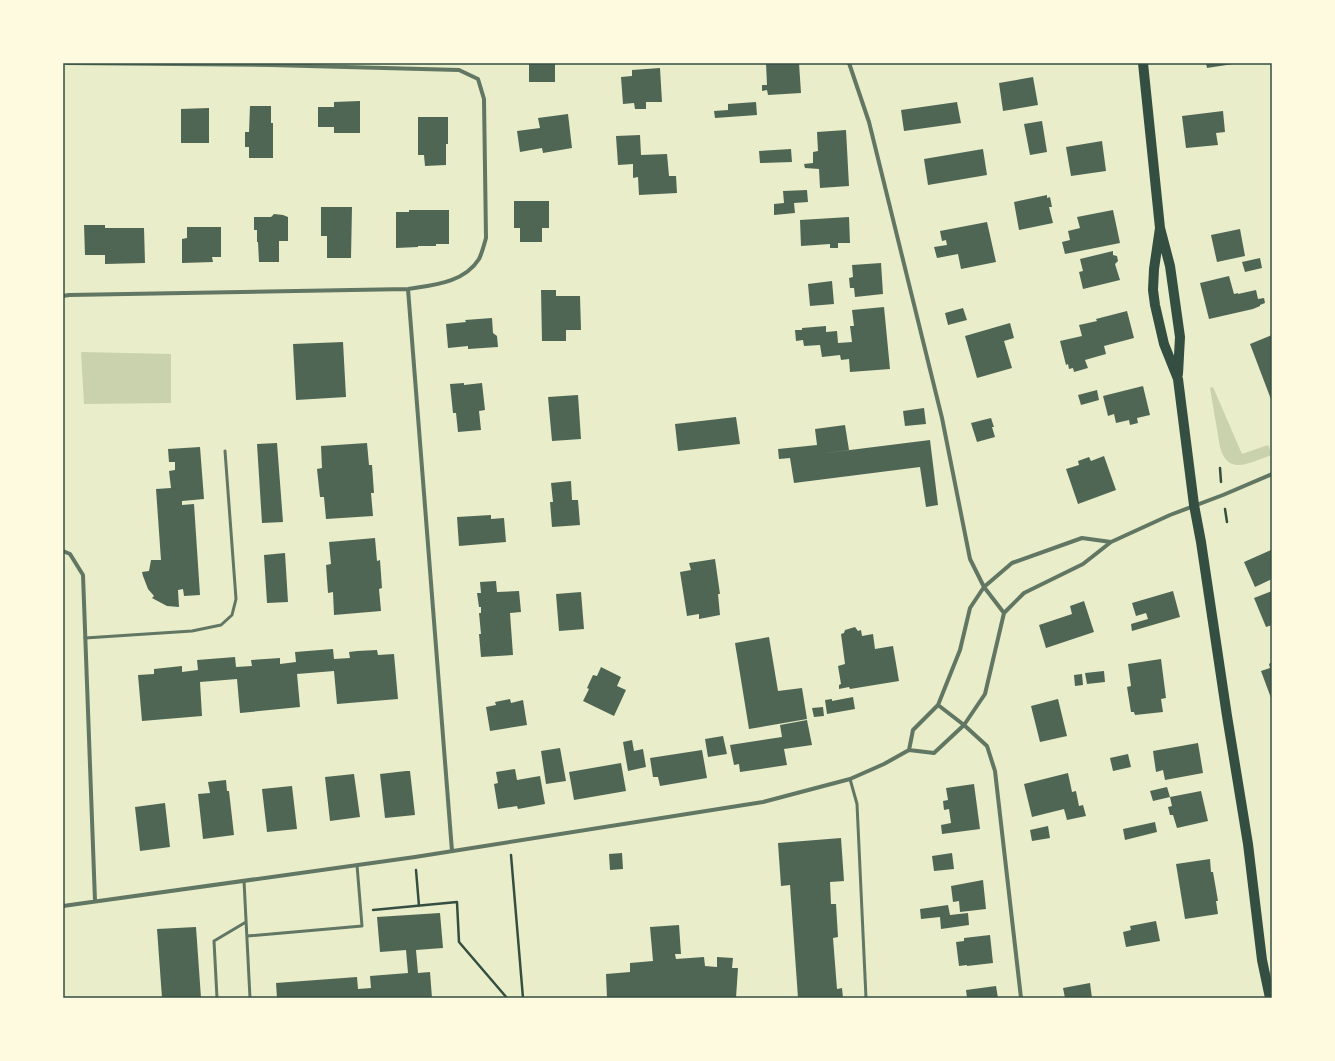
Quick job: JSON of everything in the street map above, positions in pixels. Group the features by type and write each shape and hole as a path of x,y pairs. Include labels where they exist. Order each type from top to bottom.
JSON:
{"main road":[{"path":"1143,63 1160,228 1170,266 1180,337 1178,379 1194,505 1248,844 1262,960 1270,998"},
{"path":"1160,228 1154,269 1153,290 1164,344 1178,379"}],"street":[{"path":"63,296 77,294 408,289 447,283 468,272 479,259 486,238 484,99 478,79 459,70 271,64 67,63"},
{"path":"849,63 869,122 942,418 970,559 984,587 1004,613"},
{"path":"408,289 452,851"},
{"path":"63,906 415,857 763,802 850,779 884,764 909,750 934,753 964,725 985,694 1004,613 1024,593 1083,564 1111,542 1170,515 1272,474"},
{"path":"909,750 913,730 938,705 960,650 970,608 984,587 1012,563 1082,538 1111,542"},
{"path":"63,551 70,554 83,575 95,901"},
{"path":"938,705 964,725 987,746 995,771 1021,998"}],"lane":[{"path":"85,638 192,631 221,625 232,615 236,599 224,451"},
{"path":"850,779 856,804 866,998"},
{"path":"247,936 362,926 357,865"},
{"path":"244,881 250,998"},
{"path":"217,998 214,941 246,922"}],"path":[{"path":"510,842 523,998"},
{"path":"415,857 419,906"},
{"path":"360,911 457,902 459,942 507,998"}],"green space":[{"path":"81,352 171,354 171,403 84,404"},
{"path":"1213,387 1242,454 1268,445 1272,455 1241,465 1234,465 1228,462 1220,447 1210,388"}],"building":[{"path":"529,63 555,63 555,82 529,82"},
{"path":"766,63 799,63 801,93 768,95 767,90 762,91 762,85 767,85"},
{"path":"1206,63 1233,63 1233,64 1207,68"},
{"path":"660,68 662,102 646,102 646,109 635,109 634,103 623,104 621,77 632,76 632,70"},
{"path":"1033,77 1038,105 1003,111 999,83"},
{"path":"360,101 360,133 334,133 334,127 318,127 318,107 334,107 334,102"},
{"path":"756,102 757,115 715,118 714,111 728,110 728,104"},
{"path":"957,102 961,123 904,131 901,110"},
{"path":"250,106 271,106 271,123 273,123 273,158 249,158 249,147 245,147 245,132 249,132"},
{"path":"209,108 209,143 181,143 181,109"},
{"path":"1223,111 1225,132 1216,133 1218,145 1186,148 1182,116"},
{"path":"568,114 572,148 543,153 542,148 520,152 517,131 540,128 538,118"},
{"path":"418,117 448,117 446,165 425,166 424,155 418,155"},
{"path":"1042,121 1047,152 1030,155 1024,124"},
{"path":"846,130 849,186 820,188 819,169 805,168 804,164 813,163 813,152 818,151 817,132"},
{"path":"640,135 641,155 667,154 669,176 676,176 677,193 639,195 638,177 633,178 633,164 618,165 616,136"},
{"path":"1102,141 1106,171 1071,176 1066,147"},
{"path":"791,149 792,162 760,163 759,151"},
{"path":"983,149 987,175 928,185 924,159"},
{"path":"807,190 808,202 794,203 795,213 774,215 774,204 784,203 783,191"},
{"path":"1047,195 1047,198 1050,197 1052,207 1049,207 1053,223 1019,230 1014,202"},
{"path":"514,201 549,201 549,228 542,228 542,242 520,242 520,228 514,228"},
{"path":"321,207 352,207 351,258 327,258 327,236 321,236"},
{"path":"409,210 449,210 449,244 396,248 396,212 409,212"},
{"path":"1113,210 1120,243 1065,254 1062,242 1070,240 1068,231 1080,228 1077,217"},
{"path":"274,214 288,217 288,241 279,241 279,262 259,262 257,230 254,230 254,217 271,217"},
{"path":"849,217 850,243 838,243 838,248 830,248 830,244 801,246 800,220"},
{"path":"987,222 996,262 961,269 958,254 937,258 934,247 947,245 946,240 942,241 940,231"},
{"path":"84,225 105,225 105,228 144,228 145,263 105,264 105,255 85,255"},
{"path":"187,227 221,227 221,257 212,257 213,262 182,263 182,239 187,238"},
{"path":"1240,229 1245,256 1217,262 1211,235"},
{"path":"1113,251 1113,255 1117,256 1118,261 1115,264 1120,280 1083,289 1079,272 1083,271 1080,259"},
{"path":"1260,258 1262,268 1245,272 1242,262"},
{"path":"881,263 883,294 855,297 854,288 850,288 849,278 853,277 852,265"},
{"path":"1229,276 1234,294 1256,290 1258,299 1264,298 1265,303 1253,309 1209,319 1200,283"},
{"path":"832,281 834,304 810,306 808,284"},
{"path":"541,290 556,290 556,296 580,296 581,330 566,330 566,341 542,341"},
{"path":"884,307 890,369 850,372 849,359 841,360 840,355 822,357 820,345 804,346 803,340 796,341 795,330 826,326 826,332 837,331 838,343 852,342 850,326 854,326 852,310"},
{"path":"963,308 967,320 948,325 945,313"},
{"path":"1127,311 1134,338 1104,346 1106,354 1085,360 1088,368 1074,372 1073,368 1069,369 1068,364 1066,365 1060,341 1082,336 1079,325"},
{"path":"492,318 493,333 497,336 498,347 468,349 468,346 448,348 446,324 466,322 465,320"},
{"path":"1010,323 1014,338 1004,341 1012,368 977,378 965,336"},
{"path":"1272,335 1272,402 1250,344"},
{"path":"343,342 346,397 296,400 293,344"},
{"path":"464,383 464,385 482,383 485,410 479,411 481,430 458,432 456,413 453,413 450,384"},
{"path":"1143,386 1150,415 1137,418 1138,423 1130,425 1129,420 1116,423 1114,414 1108,416 1103,396"},
{"path":"1097,390 1099,400 1081,405 1078,395"},
{"path":"578,395 581,439 552,441 548,397"},
{"path":"924,408 926,424 905,426 903,411"},
{"path":"736,417 740,444 678,451 675,424"},
{"path":"991,418 995,437 977,442 971,423"},
{"path":"845,425 849,450 818,454 930,440 938,505 926,507 920,467 794,483 790,458 779,459 778,449 817,445 815,429"},
{"path":"277,443 283,522 262,523 257,444"},
{"path":"367,443 369,465 372,465 374,493 371,493 373,516 326,519 324,497 320,497 317,469 322,468 321,446"},
{"path":"200,447 204,499 182,501 182,505 194,504 200,595 184,596 183,589 178,590 179,607 167,606 152,598 154,596 148,589 142,572 149,571 151,560 161,560 156,489 171,488 169,471 175,470 175,462 169,462 168,449"},
{"path":"1104,456 1116,490 1078,504 1066,469 1079,465 1078,461 1089,457 1091,461"},
{"path":"571,481 572,500 578,500 580,525 552,527 550,502 553,502 551,483"},
{"path":"491,515 491,519 504,518 506,542 459,546 457,517"},
{"path":"375,538 377,561 380,560 382,588 379,589 381,611 334,615 333,592 328,593 326,565 331,564 329,542"},
{"path":"1271,550 1272,579 1255,587 1244,562"},
{"path":"285,553 288,602 267,603 264,555"},
{"path":"715,559 720,594 718,594 720,615 699,619 699,614 687,616 680,572 691,570 689,563"},
{"path":"496,581 497,592 519,591 521,612 510,613 513,655 481,657 479,613 481,613 481,607 479,607 477,593 481,593 480,582"},
{"path":"1173,591 1180,617 1132,631 1131,624 1148,619 1146,613 1136,616 1132,603"},
{"path":"1272,591 1272,625 1266,627 1254,598"},
{"path":"581,592 584,629 559,631 556,594"},
{"path":"1084,601 1094,632 1046,648 1039,625 1072,614 1070,606"},
{"path":"855,627 858,631 861,630 862,636 873,634 875,649 893,646 899,681 850,689 849,687 839,689 839,685 841,684 838,666 845,664 841,634 844,633 845,630"},
{"path":"769,637 778,691 802,688 807,719 749,729 735,643"},
{"path":"333,649 334,659 350,658 349,652 357,651 377,650 378,655 394,654 398,699 337,704 334,671 297,674 300,707 240,713 237,679 200,682 202,716 142,721 138,675 154,674 154,669 182,666 182,672 198,670 197,660 235,657 236,667 252,666 251,660 280,658 280,664 296,662 295,652"},
{"path":"1161,659 1166,698 1161,699 1163,712 1135,715 1134,712 1131,712 1127,687 1131,686 1128,664"},
{"path":"1272,662 1271,698 1261,671 1270,668 1269,664"},
{"path":"601,667 621,677 617,686 626,690 614,716 583,701 589,689 587,688 593,675 597,676"},
{"path":"1104,671 1105,682 1087,684 1085,673"},
{"path":"1082,674 1083,685 1075,686 1074,675"},
{"path":"853,697 855,709 827,714 825,700 832,699 832,701"},
{"path":"510,699 511,703 523,700 527,725 490,731 486,707 496,705 495,702"},
{"path":"1058,699 1067,736 1040,742 1031,706"},
{"path":"823,707 824,716 814,717 812,708"},
{"path":"807,720 812,745 784,749 787,765 740,772 739,764 734,765 730,745 782,737 780,725"},
{"path":"723,736 727,754 708,757 705,739"},
{"path":"632,740 634,751 643,749 646,767 628,771 623,742"},
{"path":"1198,743 1203,773 1165,780 1163,770 1156,772 1153,751"},
{"path":"560,748 566,781 546,784 541,751"},
{"path":"702,750 707,778 660,786 658,777 653,777 650,758"},
{"path":"1128,754 1131,767 1113,771 1110,758"},
{"path":"621,763 626,791 574,800 569,772"},
{"path":"515,769 517,780 540,776 545,804 518,809 517,806 498,809 494,784 498,783 496,772"},
{"path":"410,771 415,815 385,818 380,774"},
{"path":"1068,773 1072,792 1076,791 1079,806 1083,805 1086,816 1067,820 1064,809 1032,817 1024,784"},
{"path":"354,774 360,817 330,821 325,777"},
{"path":"226,780 227,791 229,791 234,835 203,839 198,794 210,793 208,782"},
{"path":"974,784 980,829 942,834 941,825 951,823 949,809 944,810 943,801 948,800 946,788"},
{"path":"292,786 297,829 267,832 262,789"},
{"path":"1167,787 1170,797 1153,801 1150,791"},
{"path":"1201,791 1208,821 1177,828 1173,815 1170,815 1168,807 1172,806 1170,797"},
{"path":"165,803 170,847 140,851 135,807"},
{"path":"1155,822 1157,832 1125,840 1123,829"},
{"path":"1048,826 1050,838 1032,841 1030,830"},
{"path":"841,838 844,881 830,882 831,904 836,904 838,937 833,938 837,989 842,988 843,998 798,998 790,885 781,886 778,843"},
{"path":"622,853 623,869 610,870 609,854"},
{"path":"952,853 954,869 934,871 932,856"},
{"path":"1210,859 1211,872 1213,872 1218,901 1216,901 1218,914 1185,919 1176,864"},
{"path":"983,880 986,909 960,912 959,901 953,902 951,886"},
{"path":"948,905 950,915 968,913 969,925 941,929 940,917 921,919 920,909"},
{"path":"440,913 443,948 416,950 418,973 430,972 432,998 277,998 276,983 357,977 358,989 371,988 370,976 408,973 406,950 380,952 377,917"},
{"path":"1156,921 1160,941 1126,947 1123,932 1131,930 1130,926"},
{"path":"679,925 681,954 675,954 676,959 704,957 705,966 717,967 717,957 733,958 732,968 738,968 736,998 607,998 606,974 630,972 630,963 653,961 650,927"},
{"path":"196,927 201,998 162,998 157,929"},
{"path":"990,935 993,963 959,966 956,942 964,941 964,938"},
{"path":"1090,983 1092,998 1065,998 1063,988"},
{"path":"996,986 998,998 967,998 966,990"}]}
